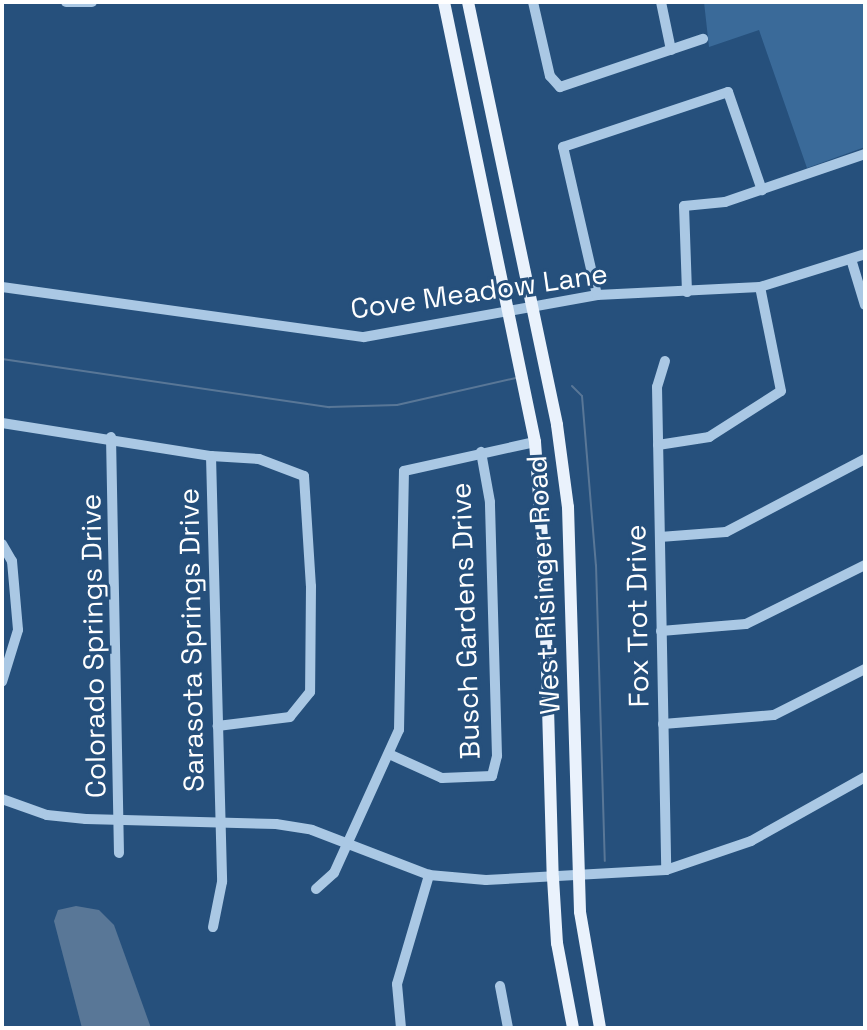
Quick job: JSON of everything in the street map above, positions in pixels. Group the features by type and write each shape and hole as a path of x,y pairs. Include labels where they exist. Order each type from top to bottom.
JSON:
{"main road":[{"name":"West Risinger Road","path":"444,2 535,442 544,564 557,943 573,1028"},
{"name":"West Risinger Road","path":"468,2 533,307 568,507 578,876 585,957 600,1028"}],"street":[{"path":"66,2 92,2"},
{"path":"533,2 550,76 560,87 703,39"},
{"path":"661,2 671,50"},
{"path":"597,295 563,147 728,92 762,190"},
{"path":"687,292 684,206 725,202 865,154"},
{"name":"Cove Meadow Lane","path":"2,287 346,337 597,295 760,287 865,254"},
{"path":"851,259 865,305"},
{"path":"658,445 704,439 781,391 760,287"},
{"name":"Fox Trot Drive","path":"665,361 657,387 666,870"},
{"path":"2,423 111,437 211,456 259,459 304,476 311,586 310,692 302,707 272,722 218,726"},
{"name":"Colorado Springs Drive","path":"111,437 121,820 119,853"},
{"path":"316,889 334,873 389,754 403,705 402,477 410,467 535,442"},
{"name":"Busch Gardens Drive","path":"389,754 442,778 492,776 497,756 490,518 481,452"},
{"name":"Sarasota Springs Drive","path":"211,456 221,898 213,927"},
{"path":"660,537 706,537 736,529 865,459"},
{"path":"2,544 12,561 18,630 2,682"},
{"path":"661,631 746,624 865,565"},
{"path":"663,724 774,715 865,669"},
{"path":"2,799 47,815 312,830 429,875 468,880 553,878 666,870 751,841 865,777"},
{"path":"401,1028 397,984 429,875"},
{"path":"500,986 508,1028"}],"shaded area":[{"path":"704,2 865,2 865,147 807,168 759,30 709,47"},
{"path":"76,906 99,910 114,925 151,1028 82,1028 54,921 58,910"}],"waterway":[{"path":"2,359 329,407 397,405 516,378"},
{"path":"572,386 582,396 596,565 605,861"}]}
